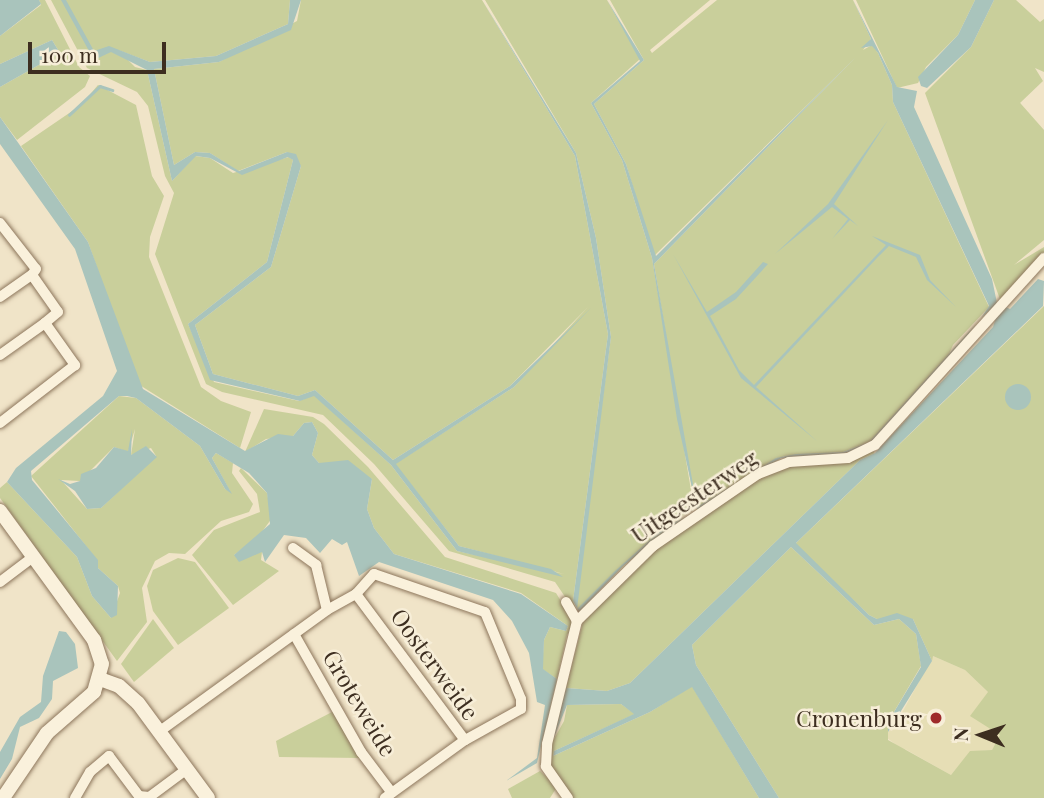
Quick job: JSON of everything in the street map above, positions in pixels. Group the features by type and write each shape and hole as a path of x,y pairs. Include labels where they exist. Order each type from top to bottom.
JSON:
{"street":[{"path":"0,297 32,275 36,269 2,230"},
{"name":"Uitgeesterweg","path":"577,621 653,546 758,474 789,462 848,458 875,445 944,374 998,308 1044,258"},
{"path":"0,355 58,312 32,275"},
{"path":"1,419 75,365 45,323"},
{"path":"0,511 94,640 101,658 100,679 90,697 47,733 3,798"},
{"path":"293,548 316,565 327,610"},
{"path":"0,582 33,557"},
{"path":"160,731 327,610 356,594 374,574 485,612 522,699 521,709 464,740"},
{"name":"Oosterweide","path":"356,594 464,740 388,795"},
{"path":"566,602 577,621 547,744 546,766 568,798"},
{"name":"Groteweide","path":"295,634 388,795"},
{"path":"100,679 128,693 160,731 208,798"},
{"path":"75,798 90,772 109,757 139,796 148,797 187,769"}],"shaded area":[{"path":"933,656 965,670 988,692 1001,735 992,750 970,752 951,775 905,749 909,755 886,737 885,729 892,731"}],"green space":[{"path":"39,0 45,0 79,67 90,76 85,87 17,140 0,117 0,87 60,53 52,40 0,64 0,36 41,5"},
{"path":"51,0 290,0 288,24 216,56 150,62 118,50 135,67 147,70 172,181 195,156 210,158 233,173 289,157 293,160 267,262 188,324 214,382 299,401 314,395 391,465 457,551 564,574 459,546 395,464 514,387 588,307 510,386 393,460 315,390 298,396 213,374 195,325 271,267 301,166 287,152 238,171 210,153 195,152 174,165 154,69 219,62 297,21 301,0 482,0 575,156 608,334 573,601 578,616 555,582 449,551 374,464 323,415 222,392 206,384 155,254 174,193 165,176 148,106 137,92 87,68"},
{"path":"485,0 607,0 640,59 591,103 622,160 652,258 694,508 662,529 578,609 575,604 611,337 596,238 576,153"},
{"path":"610,0 710,0 650,50 652,53 717,0 853,0 871,39 863,50 872,45 878,53 892,85 893,102 989,307 953,345 944,365 869,442 843,452 784,456 699,507 694,502 654,264 855,58 654,256 626,164 594,104 644,60"},
{"path":"856,0 975,0 958,35 926,67 918,83 897,88"},
{"path":"994,0 1016,0 1040,22 1044,19 1044,72 1035,68 1043,81 1020,103 1044,130 1044,240 1014,265 1044,247 1044,254 1001,302 925,93 971,47"},
{"path":"98,85 136,105 152,176 164,196 150,237 149,257 201,387 221,401 251,412 240,448 138,384 88,242 21,146 81,105"},
{"path":"1044,306 1044,798 779,798 696,665 692,645 791,547 874,625 899,619 877,619 869,615 795,544","holes":["899,619 913,619 932,661 933,656 965,670 988,692 970,716 1000,735 992,750 970,751 951,775 888,740 888,722 921,666 916,634"]},
{"path":"119,396 136,398 200,446 225,489 230,491 212,458 216,453 233,463 232,473 253,504 249,512 221,521 185,554 169,553 155,561 142,588 147,622 117,661 0,498 0,488 7,482 77,557 92,596 111,618 120,593 118,586 98,568 97,560 31,476","holes":["135,429 131,455 151,448 156,456 101,508 87,509 61,480 80,481 114,447 128,452"]},
{"path":"264,409 313,417 324,424 368,467 445,557 556,593 575,624 567,635 557,679 542,669 544,640 550,627 566,631 568,626 521,593 394,554 374,528 367,509 372,479 319,463 312,455 318,433 312,422 304,423 293,436 266,439 245,452"},
{"path":"871,450 875,453 860,460 630,683 607,691 566,688 583,622 656,546 774,469"},
{"path":"241,468 267,493 272,518 259,536 234,555 262,552 261,560 279,571 233,605 192,555 214,530 260,512 257,494 239,471"},
{"path":"178,558 195,562 229,608 178,645 153,611 147,586 153,570"},
{"path":"153,619 174,648 134,682 121,664"},
{"path":"692,686 759,798 571,798 551,768 549,748 564,721 567,705 621,704 635,714 554,751 553,756 650,712"},
{"path":"334,711 361,758 279,757 276,741"},
{"path":"540,771 557,787 550,798 512,798 508,789"}],"water":[{"path":"0,0 39,0 41,4 0,36"},
{"path":"61,0 66,0 94,51 109,46 150,62 216,56 288,24 290,0 301,0 291,30 219,62 154,69 174,165 195,152 210,153 239,171 287,152 296,154 301,166 271,267 195,325 213,374 298,396 315,390 393,460 510,386 591,308 514,387 396,464 459,546 551,569 563,577 457,551 391,465 314,396 300,401 210,380 188,324 267,262 293,160 288,157 242,175 210,158 196,156 172,181 147,70 111,52 94,60"},
{"path":"482,0 576,153 596,238 611,337 577,608 573,601 608,334 575,156"},
{"path":"607,0 644,60 594,104 626,164 656,256 855,58 654,264 697,507 776,458 796,454 843,452 869,442 976,324 945,365 874,440 855,451 781,458 697,510 677,419 652,258 622,160 591,103 640,61"},
{"path":"853,0 897,87 917,91 914,107 992,279 997,303 1010,309 1038,279 1044,281 1043,306 796,543 869,615 877,619 897,613 913,619 932,661 888,732 888,722 921,667 916,634 899,619 874,625 791,547 692,645 696,665 779,798 759,798 692,687 650,712 553,756 554,751 634,714 621,704 567,705 553,740 566,688 607,691 630,683 860,460 875,453 993,327 998,311 993,307 981,318 989,306 893,102 892,85 878,53 872,46 861,48 871,39"},
{"path":"975,0 994,0 971,47 927,88 921,86 918,77 958,35"},
{"path":"52,40 60,53 0,87 0,64"},
{"path":"0,117 88,242 143,389 245,451 278,434 293,436 304,423 312,422 318,433 312,455 319,463 348,460 372,479 367,509 374,528 394,554 521,594 568,626 566,631 550,627 544,640 543,669 557,679 537,763 506,781 537,758 545,705 537,702 529,653 512,621 493,600 379,562 359,576 347,542 342,545 332,539 320,553 306,538 284,535 265,562 262,552 239,562 234,555 270,524 267,493 249,473 216,453 212,458 232,494 225,489 200,446 136,398 127,396 119,396 31,471 32,480 98,560 98,568 118,586 117,615 111,618 92,596 77,557 7,482 16,468 103,396 117,371 75,249 0,144"},
{"path":"888,120 834,204 858,226 850,220 832,239 848,219 832,207 775,254 828,204"},
{"path":"872,236 920,255 930,280 956,307 927,280 916,257 889,246 756,387 818,442 741,378 673,254 707,312 736,292 763,262 768,264 736,299 710,316 739,370 754,385 886,245"},
{"path":"1018,384 1027,388 1031,397 1027,406 1018,410 1009,406 1005,397 1009,388"},
{"path":"132,429 131,455 146,446 157,457 101,508 87,509 75,491 58,479 70,484 80,481 81,474 96,468 114,447 128,451"},
{"path":"685,517 623,566 579,612 577,609 662,529"},
{"path":"59,631 66,632 75,644 78,668 53,681 52,699 39,718 20,727 12,759 0,779 0,752 20,717 41,702 43,676"}],"waterway":[{"path":"69,115 100,86 112,90"}],"place":[{"name":"Cronenburg","path":"936,718"}]}
